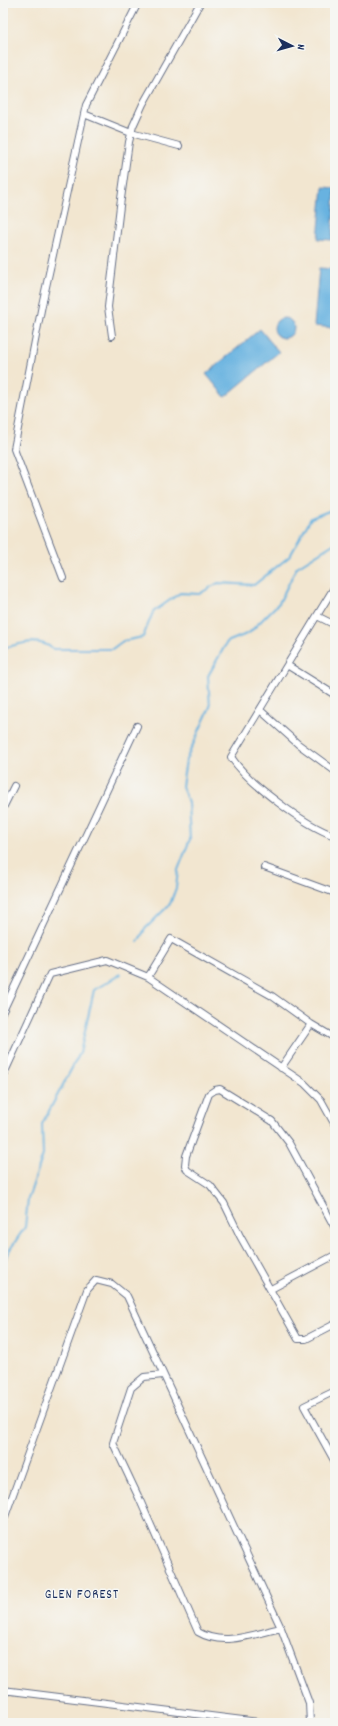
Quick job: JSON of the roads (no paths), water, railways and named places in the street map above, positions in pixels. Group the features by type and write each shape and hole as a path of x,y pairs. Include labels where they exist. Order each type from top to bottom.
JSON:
{"street":[{"path":"63,578 14,448 44,297 86,105 138,3"},
{"path":"112,336 108,307 119,213 131,133 142,104 200,3"},
{"path":"84,114 131,133 179,146"},
{"path":"335,586 230,757 239,769 282,805 311,825 335,836"},
{"path":"317,616 335,625"},
{"path":"287,665 335,695"},
{"path":"260,710 298,744 335,771"},
{"path":"3,1011 137,726"},
{"path":"3,808 14,786"},
{"path":"264,867 335,893"},
{"path":"148,977 171,939 272,996 311,1024 335,1038"},
{"path":"3,1076 50,974 107,960 148,977 304,1083 321,1100 335,1125"},
{"path":"281,1068 311,1024"},
{"path":"335,1228 289,1143 272,1121 220,1090 215,1090 209,1094 186,1156 185,1165 187,1170 210,1185 222,1200 298,1339 306,1339 335,1324"},
{"path":"271,1289 335,1255"},
{"path":"3,1522 87,1290 96,1280 112,1284 127,1296 281,1628 309,1703 310,1723"},
{"path":"163,1375 144,1378 131,1388 113,1443 198,1632 206,1637 228,1640 281,1628"},
{"path":"335,1391 304,1406 335,1462"},
{"path":"335,1593 335,1603"},
{"path":"3,1714 4,1690 266,1723"}],"water":[{"path":"323,187 335,188 332,240 318,239"},
{"path":"319,268 335,269 335,328 314,326"},
{"path":"284,318 291,321 294,328 291,335 284,338 277,335 274,328 277,321"},
{"path":"260,329 279,352 225,397 206,374"}],"waterway":[{"path":"3,648 23,643 36,642 48,645 53,649 112,649 123,641 143,637 153,612 180,593 199,594 218,583 254,585 290,556 311,518 334,509 335,505"},
{"path":"334,509 335,521"},
{"path":"138,942 145,929 170,904 176,888 178,870 190,839 188,803 182,786 186,760 210,707 208,676 227,642 249,633 279,603 297,567 335,543"},
{"path":"3,1267 7,1254 25,1227 28,1199 43,1155 42,1124 80,1053 94,990 121,974"}],"district":[{"name":"GLEN FOREST","path":"82,1595"}]}
